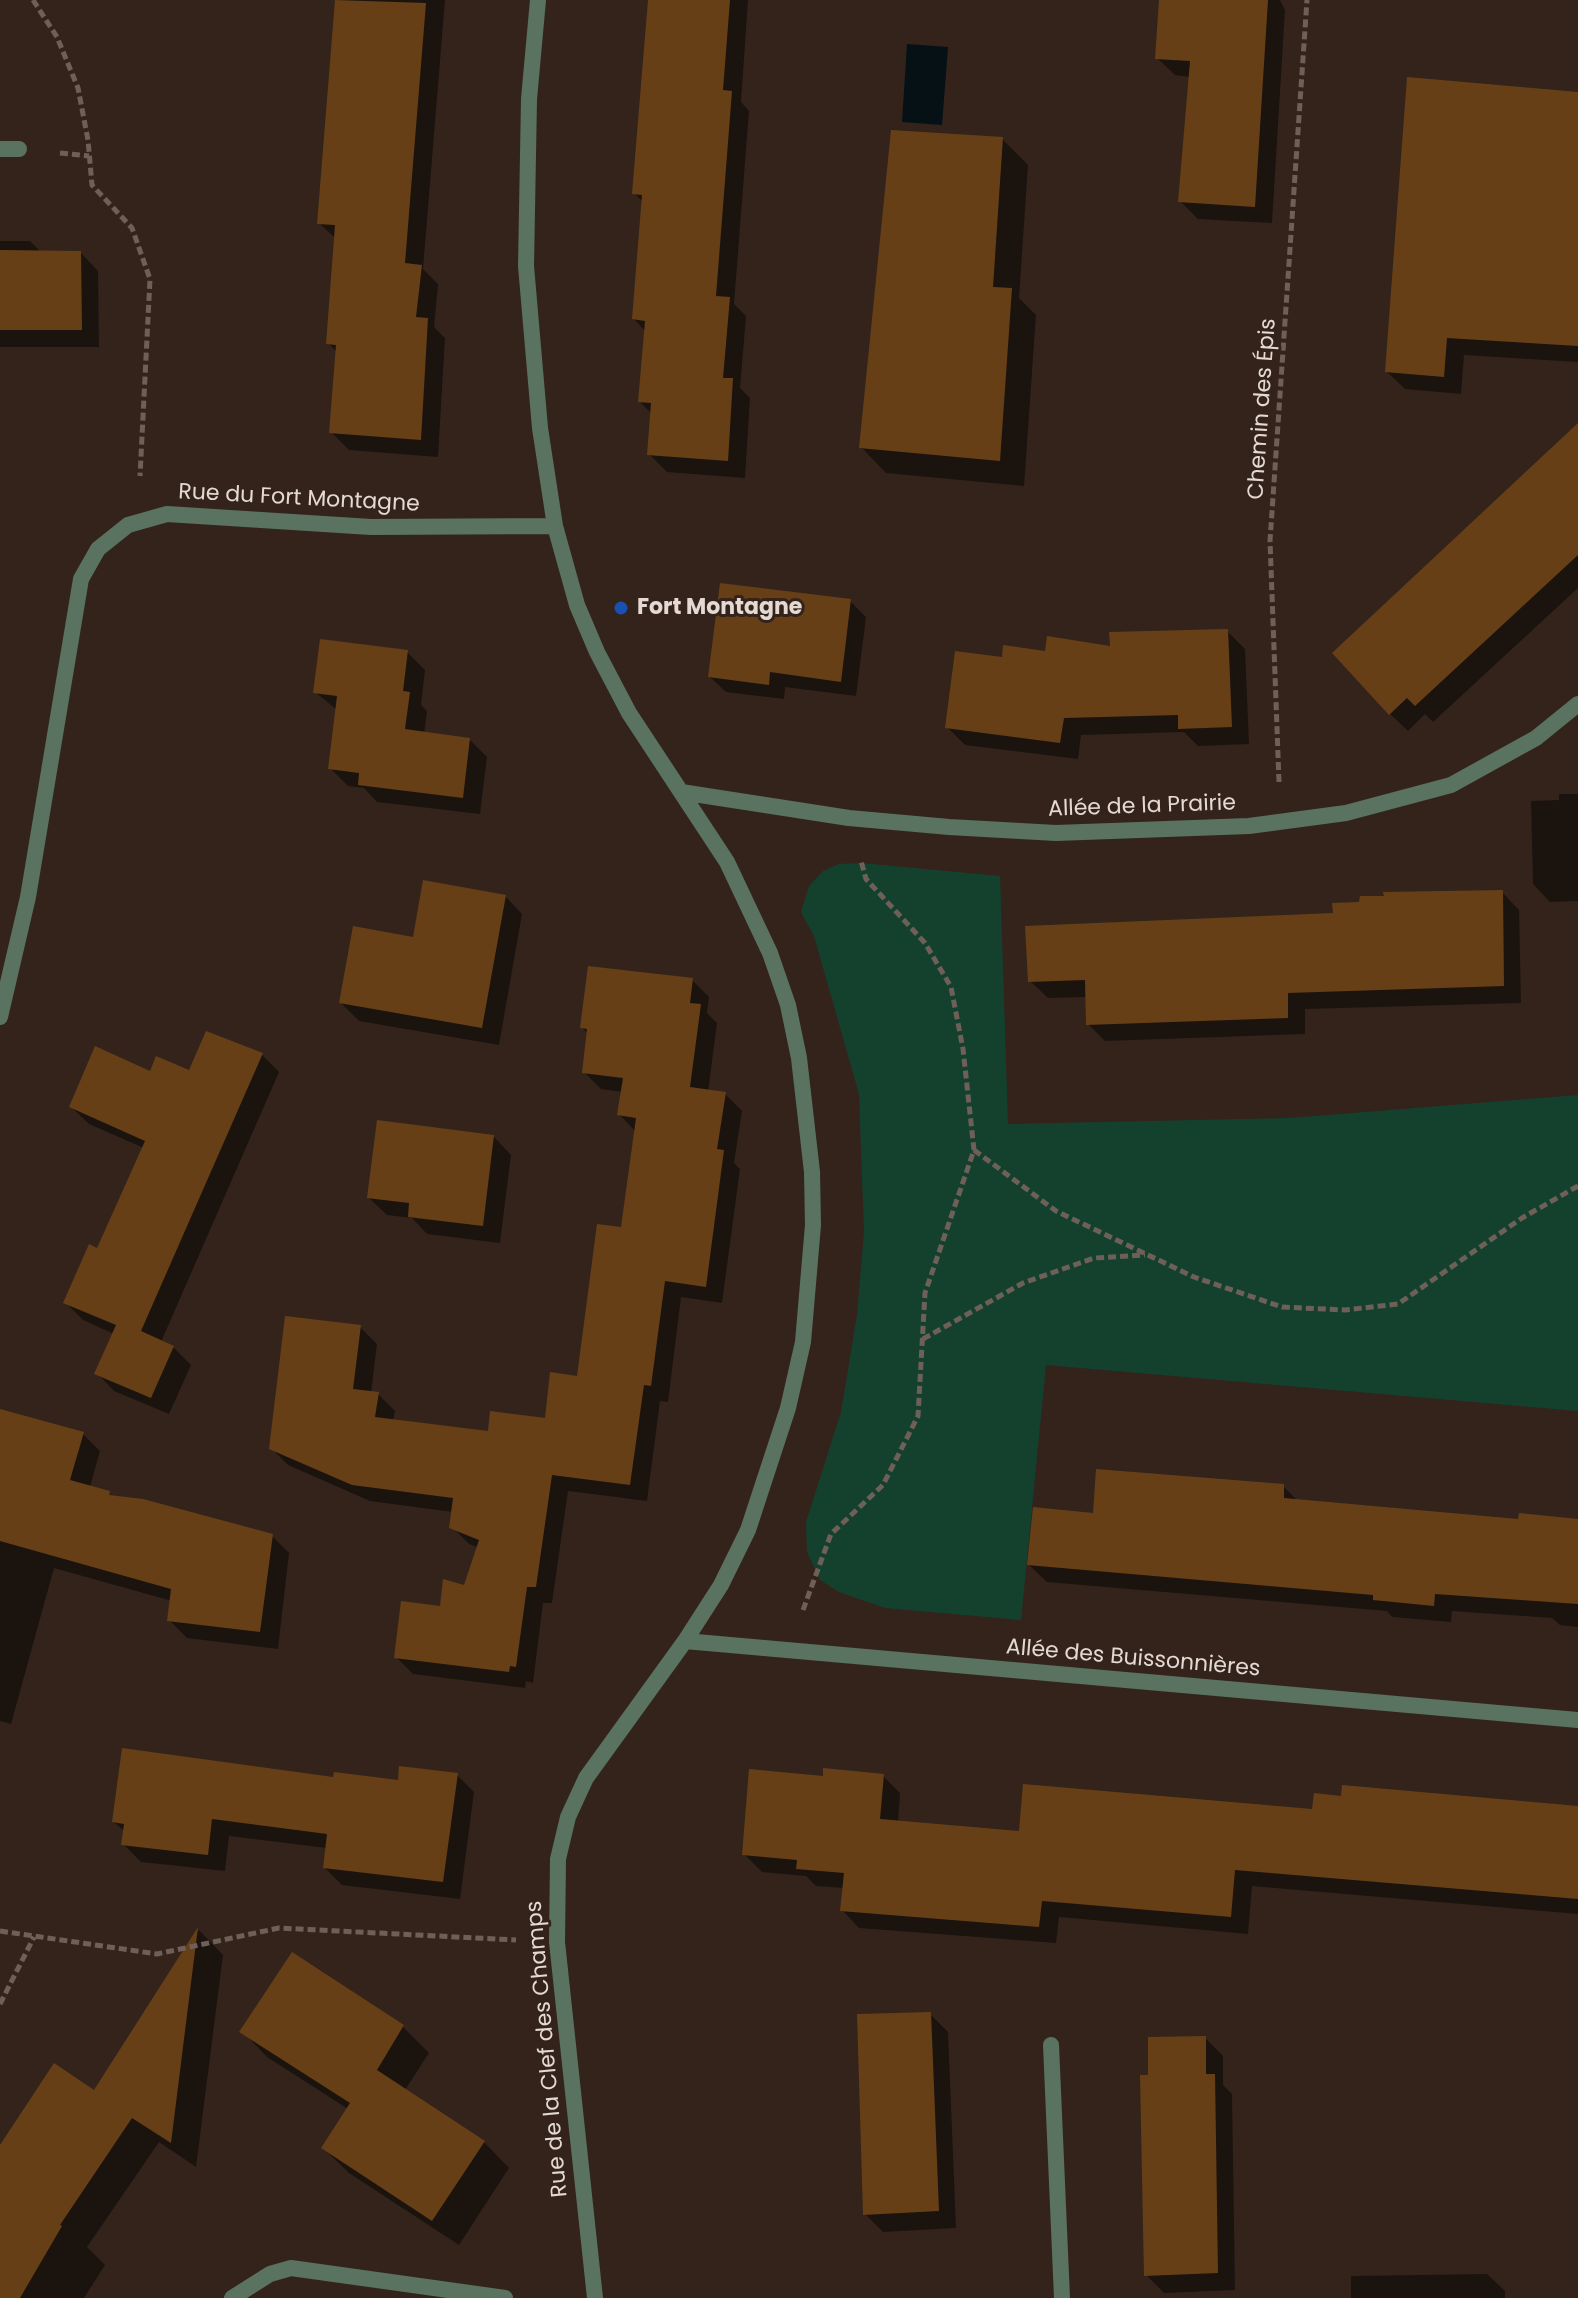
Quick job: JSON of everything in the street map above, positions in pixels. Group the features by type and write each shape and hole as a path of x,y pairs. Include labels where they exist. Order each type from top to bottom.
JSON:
{"street":[{"name":"Rue de la Clef des Champs","path":"538,0 529,99 526,266 540,428 555,526 577,605 597,652 629,713 745,895 788,1005 808,1120 813,1225 803,1342 770,1467 734,1557 685,1641 586,1778 568,1817 558,1859 557,1942 595,2298"},
{"path":"0,149 19,149"},
{"name":"Rue du Fort Montagne","path":"0,1017 28,897 81,579 98,549 138,522 167,514 371,527 555,526"},
{"name":"Allée de la Prairie","path":"681,792 849,818 1056,833 1152,832 1280,821 1346,813 1451,785 1536,738 1578,704"},
{"name":"Allée des Buissonnières","path":"685,1641 1578,1720"},
{"path":"1051,2045 1062,2298"},
{"path":"232,2298 270,2274 291,2268 505,2298"}],"path":[{"path":"33,0 57,37 78,88 88,140 92,185 132,228 150,279 138,522"},
{"name":"Chemin des Épis","path":"1280,821 1270,541 1307,0"},
{"path":"788,1650 831,1534 883,1485 918,1416 925,1293 974,1150 963,1049 951,987 925,943 866,879 849,818"},
{"path":"974,1150 1056,1211 1194,1277 1282,1307 1345,1310 1398,1304 1522,1218 1578,1186"},
{"path":"923,1339 1023,1283 1094,1258 1146,1255"},
{"path":"0,1931 157,1954 279,1928 557,1942"},
{"path":"0,2004 34,1937"}],"green space":[{"path":"861,863 1000,876 1008,1124 1290,1118 1578,1095 1578,1411 1046,1365 1021,1620 885,1608 839,1592 820,1580 807,1552 806,1522 841,1412 857,1315 864,1232 859,1094 814,936 801,912 809,886 823,871 839,864"}],"shaded area":[{"path":"907,44 948,47 942,125 902,122"}],"building":[{"path":"335,0 426,3 405,263 422,265 416,317 428,318 421,440 329,433 336,345 326,344 335,225 317,224"},
{"path":"648,0 730,0 723,90 732,91 716,296 730,297 723,378 733,378 728,461 647,455 651,403 638,402 645,321 632,319 642,195 632,194"},
{"path":"1159,0 1268,0 1255,207 1178,202 1190,61 1155,59"},
{"path":"1407,77 1578,92 1578,346 1447,338 1444,377 1385,372"},
{"path":"891,130 1003,137 993,287 1012,288 1000,461 859,448"},
{"path":"0,250 81,251 82,330 0,330"},
{"path":"1578,423 1578,555 1415,706 1407,698 1389,715 1332,653"},
{"path":"720,583 851,599 841,682 770,672 769,685 708,677"},
{"path":"1228,629 1232,727 1178,729 1178,715 1064,718 1060,743 945,728 955,651 1002,657 1003,645 1045,651 1047,636 1110,646 1109,632"},
{"path":"320,639 408,650 403,691 410,692 405,729 470,738 463,798 358,785 359,773 328,769 337,696 313,693"},
{"path":"423,880 506,895 482,1028 339,1003 353,926 413,937"},
{"path":"1503,890 1504,986 1288,993 1288,1018 1086,1025 1085,980 1028,982 1025,926 1333,913 1332,903 1359,902 1360,896 1384,896 1383,892"},
{"path":"588,966 693,978 690,1003 701,1004 690,1087 726,1092 717,1149 724,1150 706,1287 665,1281 651,1386 644,1385 630,1485 552,1475 536,1587 527,1587 516,1667 510,1666 509,1672 394,1658 401,1601 440,1606 443,1579 464,1585 479,1540 449,1528 453,1498 352,1485 269,1449 285,1316 361,1325 353,1389 379,1392 375,1417 488,1431 490,1411 545,1418 550,1372 577,1376 597,1224 621,1227 636,1118 617,1115 623,1078 582,1073 587,1029 580,1028"},
{"path":"206,1031 263,1053 141,1331 174,1346 151,1398 94,1374 116,1325 63,1303 89,1244 97,1248 145,1141 69,1107 95,1046 150,1071 156,1056 189,1070"},
{"path":"377,1120 494,1135 483,1226 408,1217 409,1203 367,1198"},
{"path":"0,1409 84,1432 70,1480 110,1491 109,1495 143,1499 273,1534 260,1632 167,1621 171,1589 0,1541"},
{"path":"1096,1469 1284,1484 1284,1498 1518,1519 1519,1513 1578,1519 1578,1604 1435,1594 1434,1606 1373,1600 1373,1595 1027,1565 1033,1507 1093,1513"},
{"path":"122,1748 333,1777 334,1772 398,1780 399,1766 458,1773 443,1882 323,1868 327,1834 212,1819 208,1855 121,1845 124,1824 112,1822"},
{"path":"823,1768 884,1774 880,1819 1019,1831 1023,1784 1312,1809 1314,1793 1341,1796 1342,1785 1578,1806 1578,1899 1235,1870 1231,1917 1042,1901 1039,1927 840,1911 844,1873 796,1869 797,1860 742,1855 749,1769 823,1776"},
{"path":"198,1927 171,2143 132,2118 60,2225 20,2298 0,2298 0,2145 54,2063 94,2090"},
{"path":"292,1952 404,2025 377,2070 485,2141 432,2221 321,2148 350,2103 239,2032"},
{"path":"931,2012 939,2211 863,2215 857,2014"},
{"path":"1206,2036 1206,2074 1215,2074 1218,2273 1144,2276 1140,2075 1148,2075 1148,2037"}],"place":[{"name":"Fort Montagne","path":"621,608"}]}
